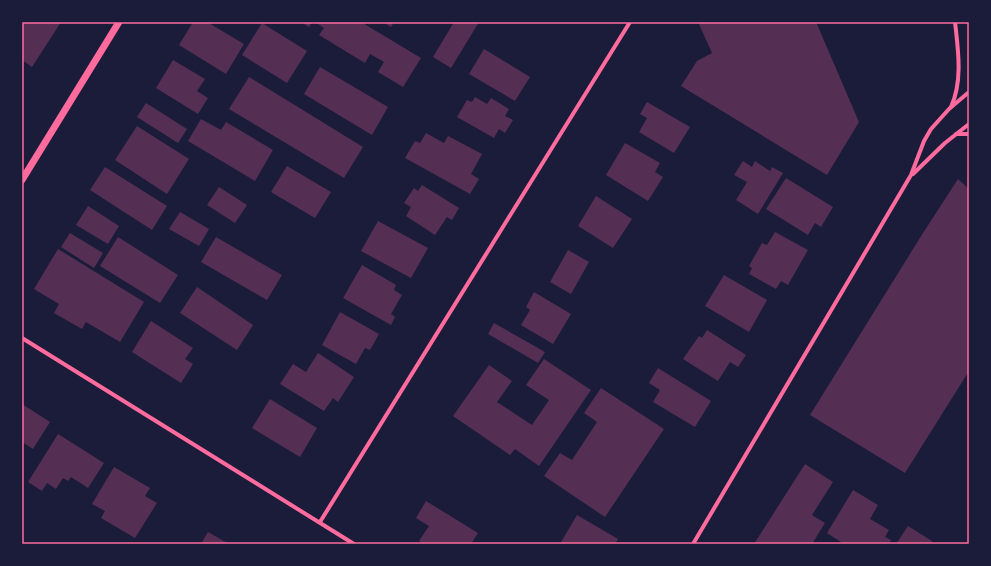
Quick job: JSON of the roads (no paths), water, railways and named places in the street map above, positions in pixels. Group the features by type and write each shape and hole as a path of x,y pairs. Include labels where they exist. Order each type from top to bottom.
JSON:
{"street":[{"path":"22,180 119,22"},
{"path":"320,522 630,22"},
{"path":"950,109 956,92 958,79 955,22"},
{"path":"693,544 911,175 927,135 936,123 969,92"},
{"path":"911,175 969,124"},
{"path":"956,134 969,134"},
{"path":"22,338 354,544"}]}
